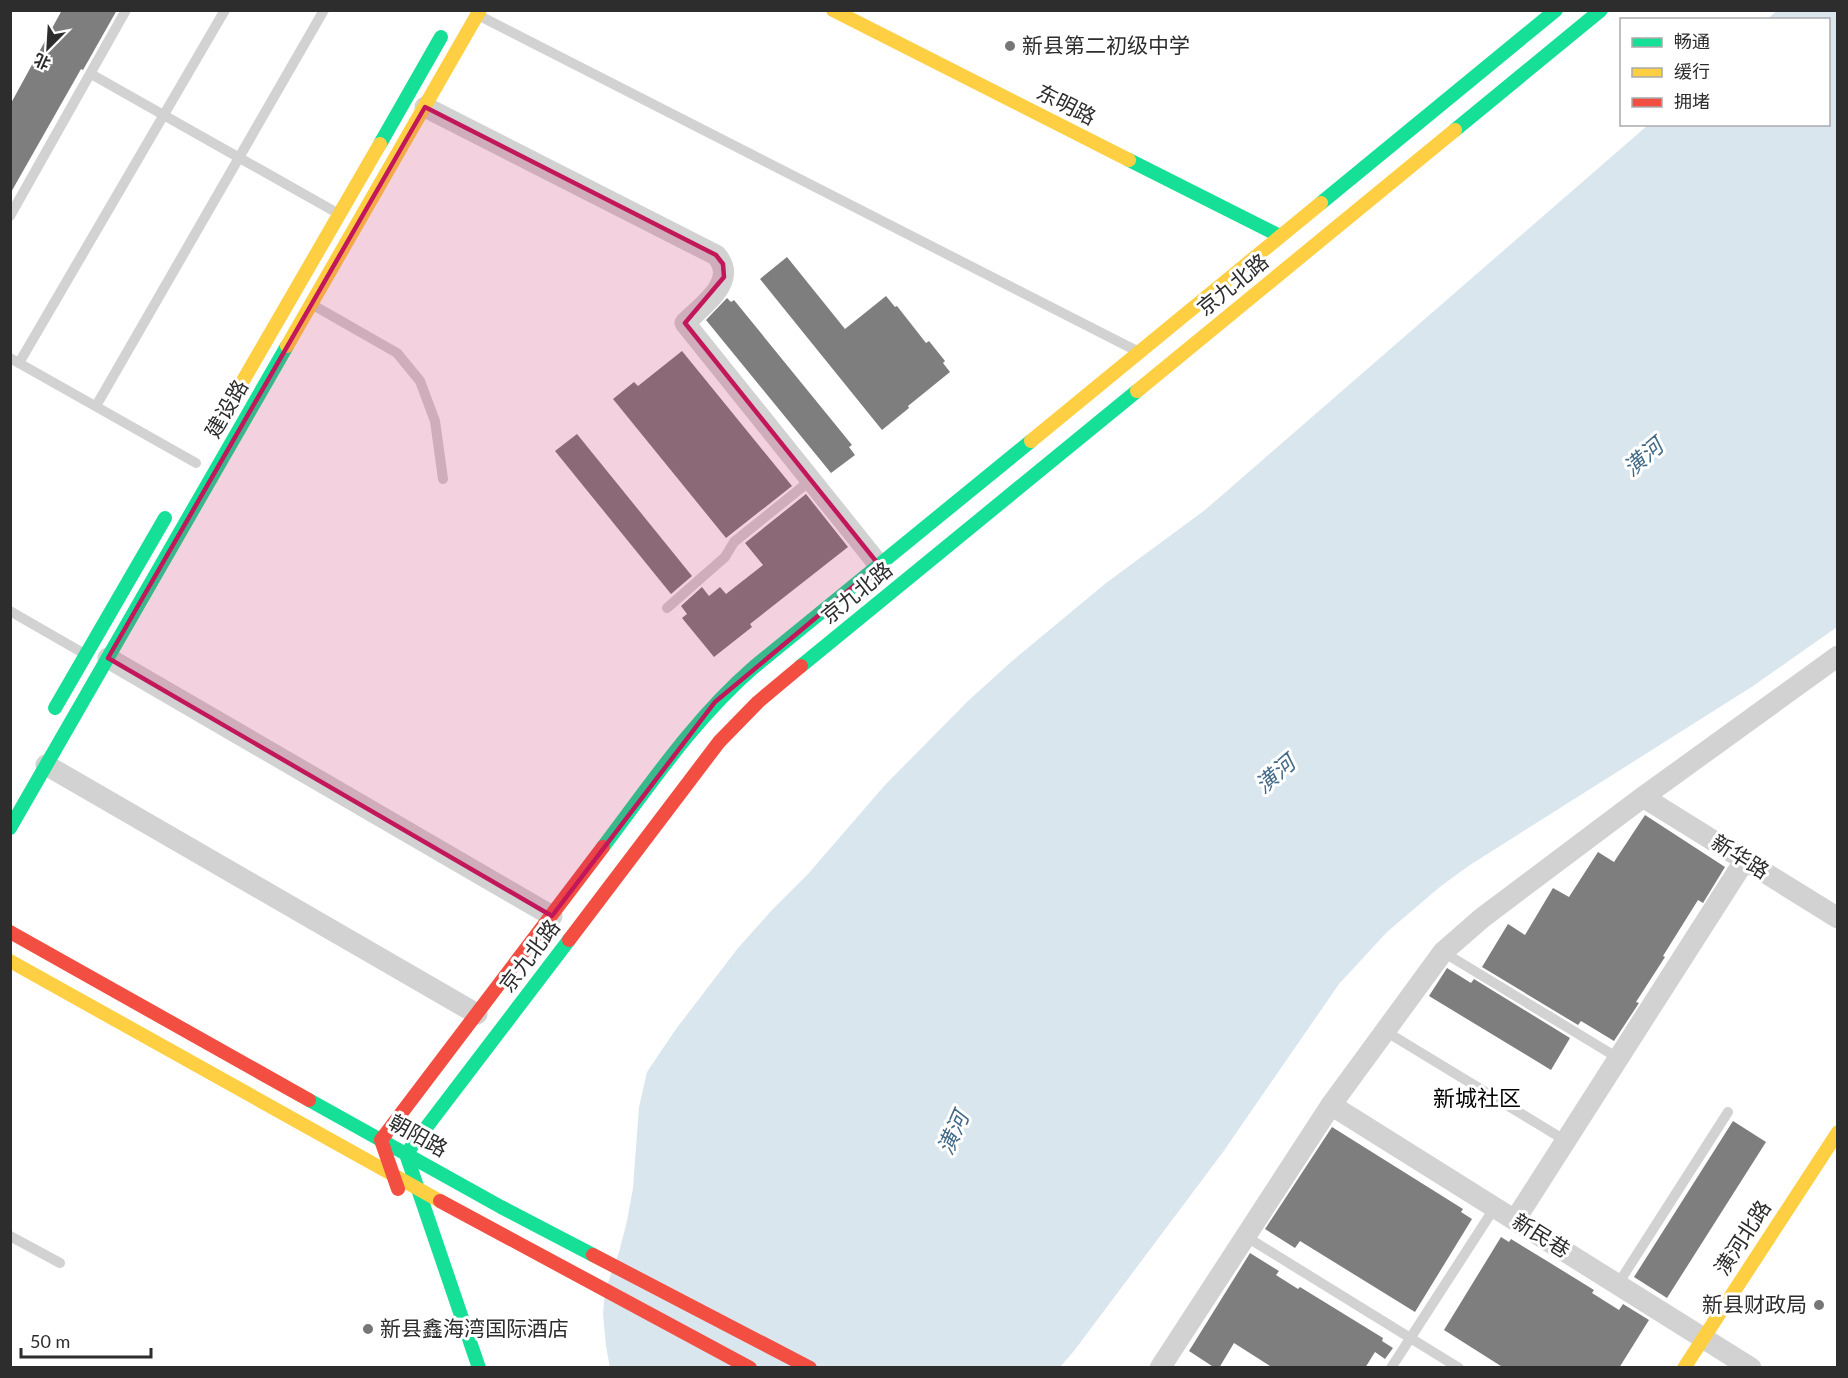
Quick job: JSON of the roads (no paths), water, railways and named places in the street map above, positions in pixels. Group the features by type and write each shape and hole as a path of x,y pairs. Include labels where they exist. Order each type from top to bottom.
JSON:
{"main road":[{"name":"东明路","path":"833,10 849,14 1280,236"},
{"name":"京九北路","path":"381,1140 715,702 759,662 1556,10"},
{"name":"京九北路","path":"406,1154 719,741 756,702 1601,10"},
{"name":"建设路","path":"10,828 478,13"},
{"name":"建设路","path":"214,432 450,21"},
{"path":"51,716 173,503"},
{"name":"朝阳路","path":"10,933 406,1154 568,1242 810,1368"},
{"path":"10,961 418,1189 750,1368"},
{"name":"潢河北路","path":"1684,1368 1715,1345 1838,1132"},
{"path":"381,1140 401,1196"},
{"path":"406,1154 479,1368"}],"street":[{"path":"425,107 716,255 723,264 724,277 719,288 685,323 879,565"},
{"path":"1162,1367 1331,1105 1443,952 1482,918 1643,797 1838,656"},
{"path":"108,658 552,916"},
{"path":"46,765 477,1014"},
{"name":"新华路","path":"1643,797 1838,918"},
{"path":"1515,1220 1744,860"},
{"name":"新民巷","path":"1331,1105 1751,1368"}],"lane":[{"path":"10,216 126,10"},
{"path":"196,463 15,361 225,10"},
{"path":"96,406 324,10"},
{"path":"478,13 1138,352"},
{"path":"91,74 339,214"},
{"path":"312,304 397,353 420,381 435,421 443,479"},
{"path":"667,608 725,557 735,542 811,480"},
{"path":"10,611 86,655"},
{"path":"1443,952 1618,1058"},
{"path":"1385,1031 1566,1141"},
{"path":"1618,1284 1728,1112"},
{"path":"1391,1368 1495,1207"},
{"path":"10,1236 60,1263"},
{"path":"1245,1236 1460,1368"}],"water":[{"name":"潢河","path":"1777,11 1837,11 1837,627 1753,686 1470,865 1441,886 1387,932 1339,984 1223,1152 1060,1367 610,1368 603,1314 605,1291 627,1221 633,1188 639,1107 647,1072 676,1029 738,948 808,874 885,785 968,701 1011,662 1106,583 1205,510 1647,126 1830,126 1830,18 1768,18"}],"place":[{"name":"新县第二初级中学","path":"1010,46"},
{"name":"新县财政局","path":"1819,1305"},
{"name":"新县鑫海湾国际酒店","path":"368,1329"}],"district":[{"name":"新城社区","path":"1477,1098"}]}
